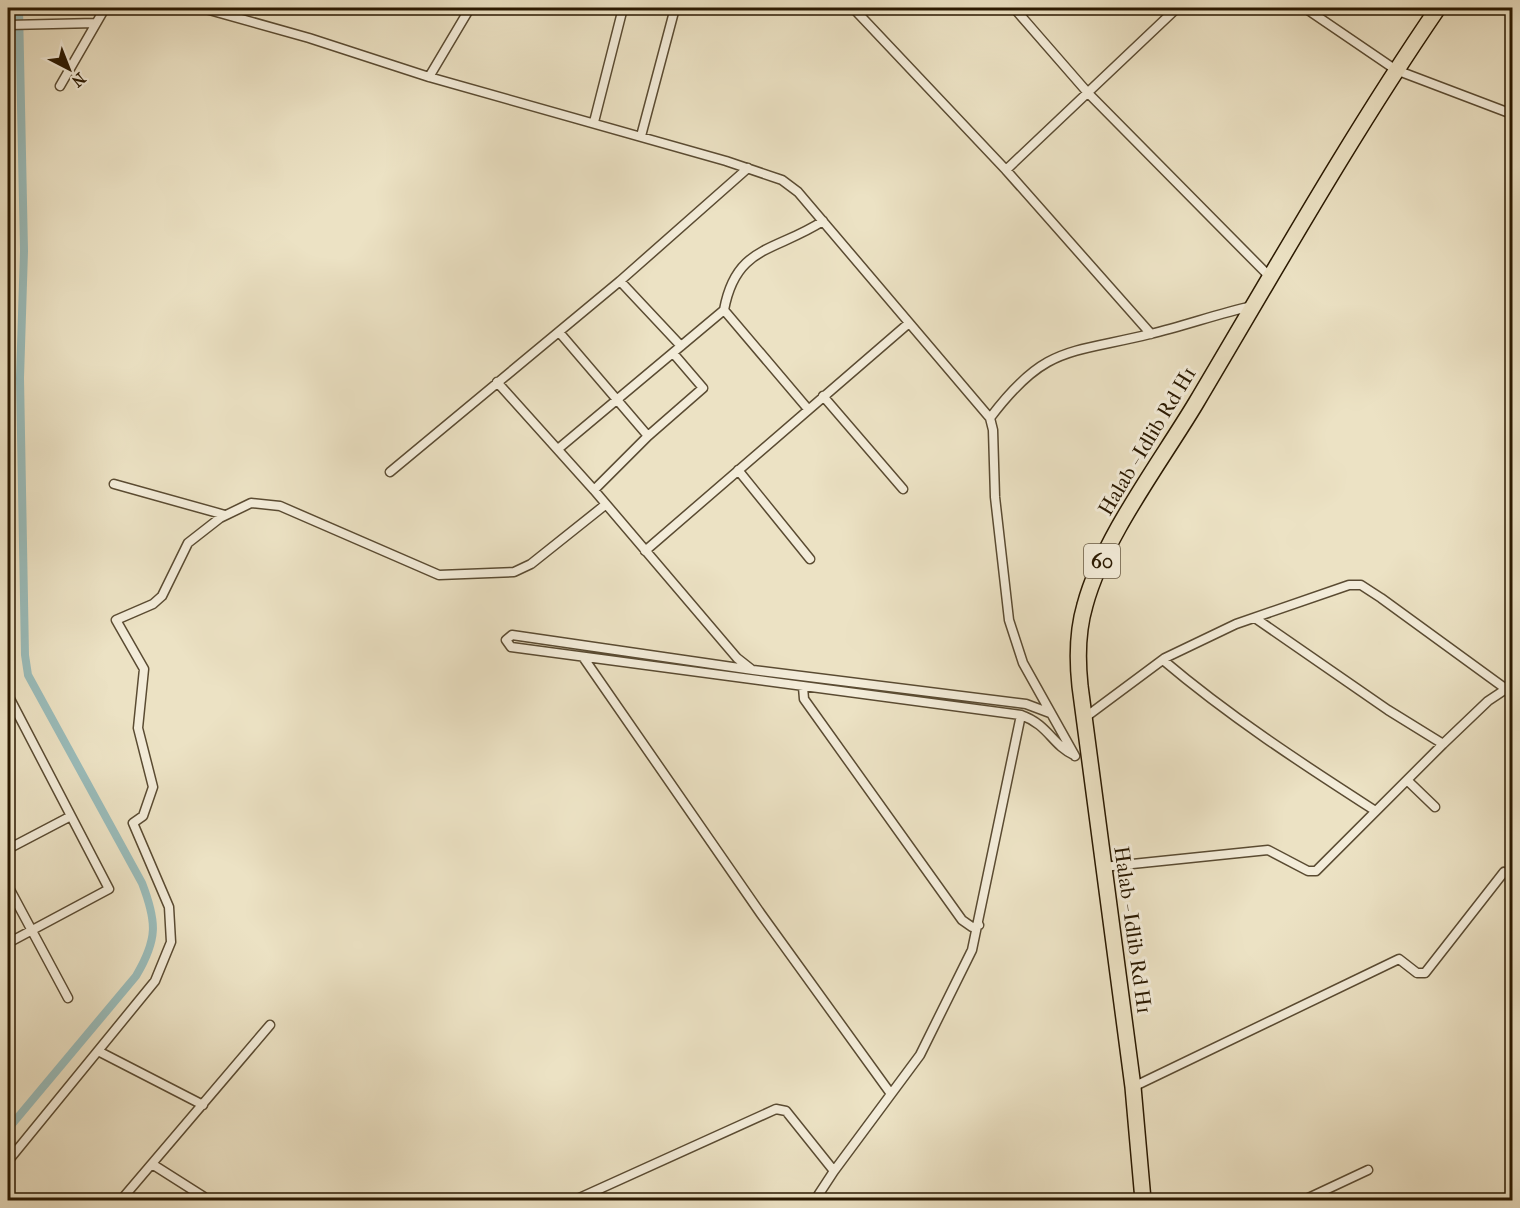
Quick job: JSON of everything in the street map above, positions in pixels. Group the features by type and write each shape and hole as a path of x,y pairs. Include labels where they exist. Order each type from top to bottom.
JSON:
{"highway":[{"name":"Halab - Idlib Rd H1","path":"1143,1200 1133,1087 1104,867 1081,756 1083,719 1077,657 1085,604 1095,575 1110,545 1269,276 1395,70 1438,8"}],"street":[{"path":"60,86 105,8"},
{"path":"202,8 309,38 429,77 594,122 748,168 782,180 798,192 990,418 993,430 995,497 1009,620 1023,663 1050,713 1081,756"},
{"path":"429,77 470,8"},
{"path":"594,122 623,8"},
{"path":"641,136 675,8"},
{"path":"853,8 1006,170 1151,334"},
{"path":"1014,8 1088,93 1269,276"},
{"path":"1006,170 1177,8"},
{"path":"1305,8 1395,70 1512,114"},
{"path":"8,25 96,23"},
{"path":"390,472 620,281 748,168"},
{"path":"558,449 724,310 733,278 743,264 823,221"},
{"path":"620,281 681,346"},
{"path":"990,418 1028,374 1043,363 1079,348 1151,334 1204,317 1252,306"},
{"path":"724,310 808,409"},
{"path":"645,551 909,323"},
{"path":"559,332 648,436"},
{"path":"594,490 648,436 703,388 673,353"},
{"path":"497,382 594,490 737,658 764,682"},
{"path":"823,396 903,489"},
{"path":"738,470 810,559"},
{"path":"114,484 225,515"},
{"path":"8,1161 155,981 171,942 169,907 133,823 143,816 153,787 138,728 144,669 116,620 153,604 162,596 188,543 225,515 251,503 280,506 439,575 514,572 531,564 605,505"},
{"path":"1083,719 1163,660 1255,618 1349,585 1361,585 1509,687 1481,707 1408,781 1374,810 1316,871 1308,871 1268,850 1104,867"},
{"path":"1255,618 1388,710 1443,744"},
{"path":"1050,713 1026,704 753,670 512,635 506,640 511,647 1021,715 1043,726 1066,752 1081,756"},
{"path":"583,657 761,914 891,1094"},
{"path":"1163,660 1197,690 1251,729 1374,810"},
{"path":"803,687 804,699 962,920 972,927 979,925"},
{"path":"8,698 109,889 8,943"},
{"path":"816,1200 834,1171 926,1046 972,950 1021,715"},
{"path":"1408,781 1435,807"},
{"path":"8,849 71,816"},
{"path":"1133,1087 1399,958 1417,973 1425,973 1504,872 1512,876"},
{"path":"8,886 68,998"},
{"path":"121,1200 270,1025"},
{"path":"98,1051 202,1105"},
{"path":"575,1200 776,1109 786,1111 834,1171"},
{"path":"152,1164 204,1197 203,1200"},
{"path":"1304,1200 1368,1170"}],"waterway":[{"path":"8,1129 136,976 152,941 153,930 150,909 142,883 28,675 25,655 20,378 24,251 19,8"}]}
